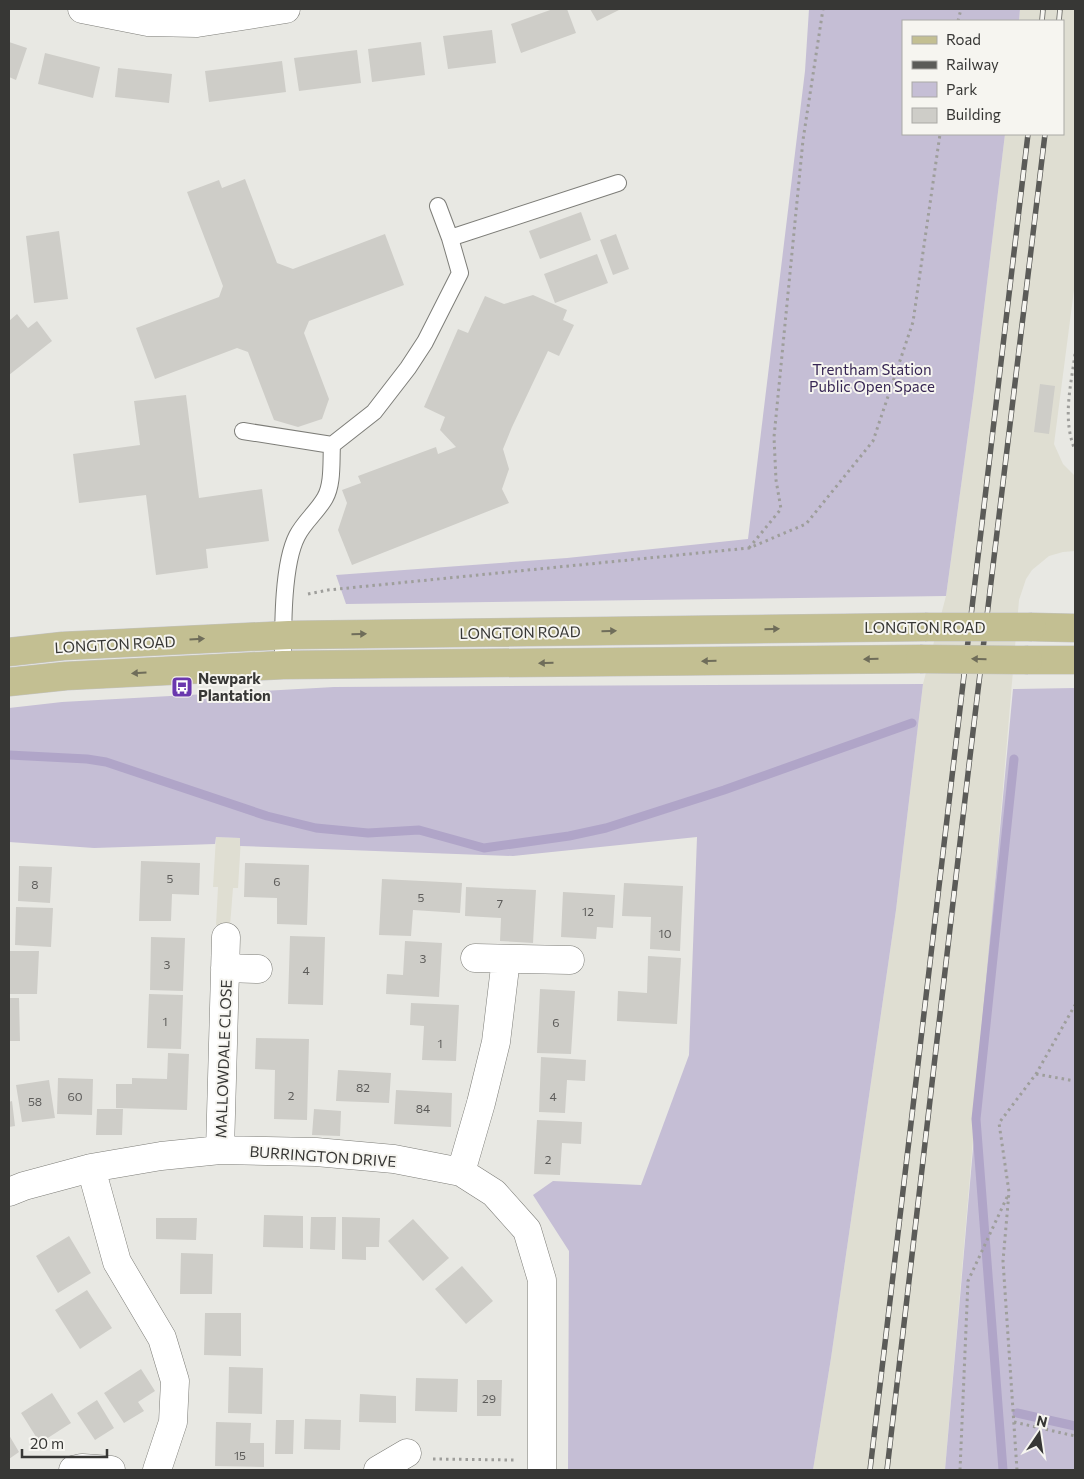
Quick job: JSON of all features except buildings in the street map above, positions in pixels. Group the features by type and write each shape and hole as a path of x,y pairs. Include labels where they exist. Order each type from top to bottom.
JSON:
{"main road":[{"name":"LONGTON ROAD","path":"9,652 63,646 283,635 925,627 1075,628"},
{"name":"LONGTON ROAD","path":"9,682 66,676 283,665 920,659 1075,660"}],"street":[{"path":"82,9 148,22 197,23 286,9"},
{"name":"MALLOWDALE CLOSE","path":"220,1150 226,937"},
{"path":"475,958 570,960"},
{"path":"461,1172 496,1042 506,959"},
{"name":"MALLOWDALE CLOSE","path":"225,968 258,970"},
{"name":"BURRINGTON DRIVE","path":"9,1192 24,1186 91,1168 161,1156 220,1150 316,1152 394,1159 461,1172 494,1193 527,1230 542,1280 542,1465"},
{"path":"91,1168 117,1262 162,1338 175,1381 173,1422 157,1470"},
{"path":"378,1470 407,1453"},
{"path":"73,1470 82,1468 111,1470"}],"lane":[{"path":"450,238 618,183"},
{"path":"243,431 332,445 374,412 408,368 425,342 460,273 438,206"},
{"path":"283,665 283,635 288,568 297,536 325,497 330,477 332,445"}],"path":[{"path":"749,548 781,509 776,480 774,437 803,140 823,9"},
{"path":"286,599 328,590 749,548 806,524 873,441 914,322 940,135"},
{"path":"1075,354 1067,418 1070,437 1075,450"},
{"path":"1017,1470 1004,1261 1009,1192 999,1124 1036,1074 1075,1005"},
{"path":"1036,1074 1075,1081"},
{"path":"960,1470 968,1281 1009,1192"},
{"path":"1014,1422 1075,1436"},
{"path":"407,1453 422,1459 542,1465"}],"shaded area":[{"path":"1020,9 1075,9 1075,282 1054,444 1063,464 1075,476 1075,551 1049,556 1032,570 1026,579 1019,600 945,1470 813,1470 896,910 923,684 946,596 974,391 1005,135 1064,135 1064,20 1019,20"},
{"path":"216,837 241,838 238,888 233,888 230,926 216,925 218,887 213,887"}],"green space":[{"name":"Trentham Station Public Open Space","path":"809,9 1020,9 1019,20 902,20 902,135 1005,135 974,391 946,596 346,604 336,575 567,558 748,539 805,71"},
{"path":"923,684 896,910 813,1470 568,1470 569,1251 533,1195 553,1181 641,1185 689,1055 697,837 513,856 240,846 240,838 216,837 215,844 94,848 9,842 9,708 62,702 334,687"},
{"path":"1075,688 1075,1470 945,1470 981,1057 979,1056 1013,689"}],"waterway":[{"path":"9,755 87,759 106,762 267,816 316,828 368,833 419,830 484,848 569,836 606,828 724,790 912,723"},
{"path":"1003,1470 976,1119 1014,759"},
{"path":"1017,1413 1075,1426"}],"railway":[{"path":"1042,20 1043,9"},
{"path":"1059,20 1060,9"},
{"path":"870,1470 1028,135"},
{"path":"887,1470 1045,135"}],"place":[{"name":"Newpark Plantation","path":"182,687"}]}
